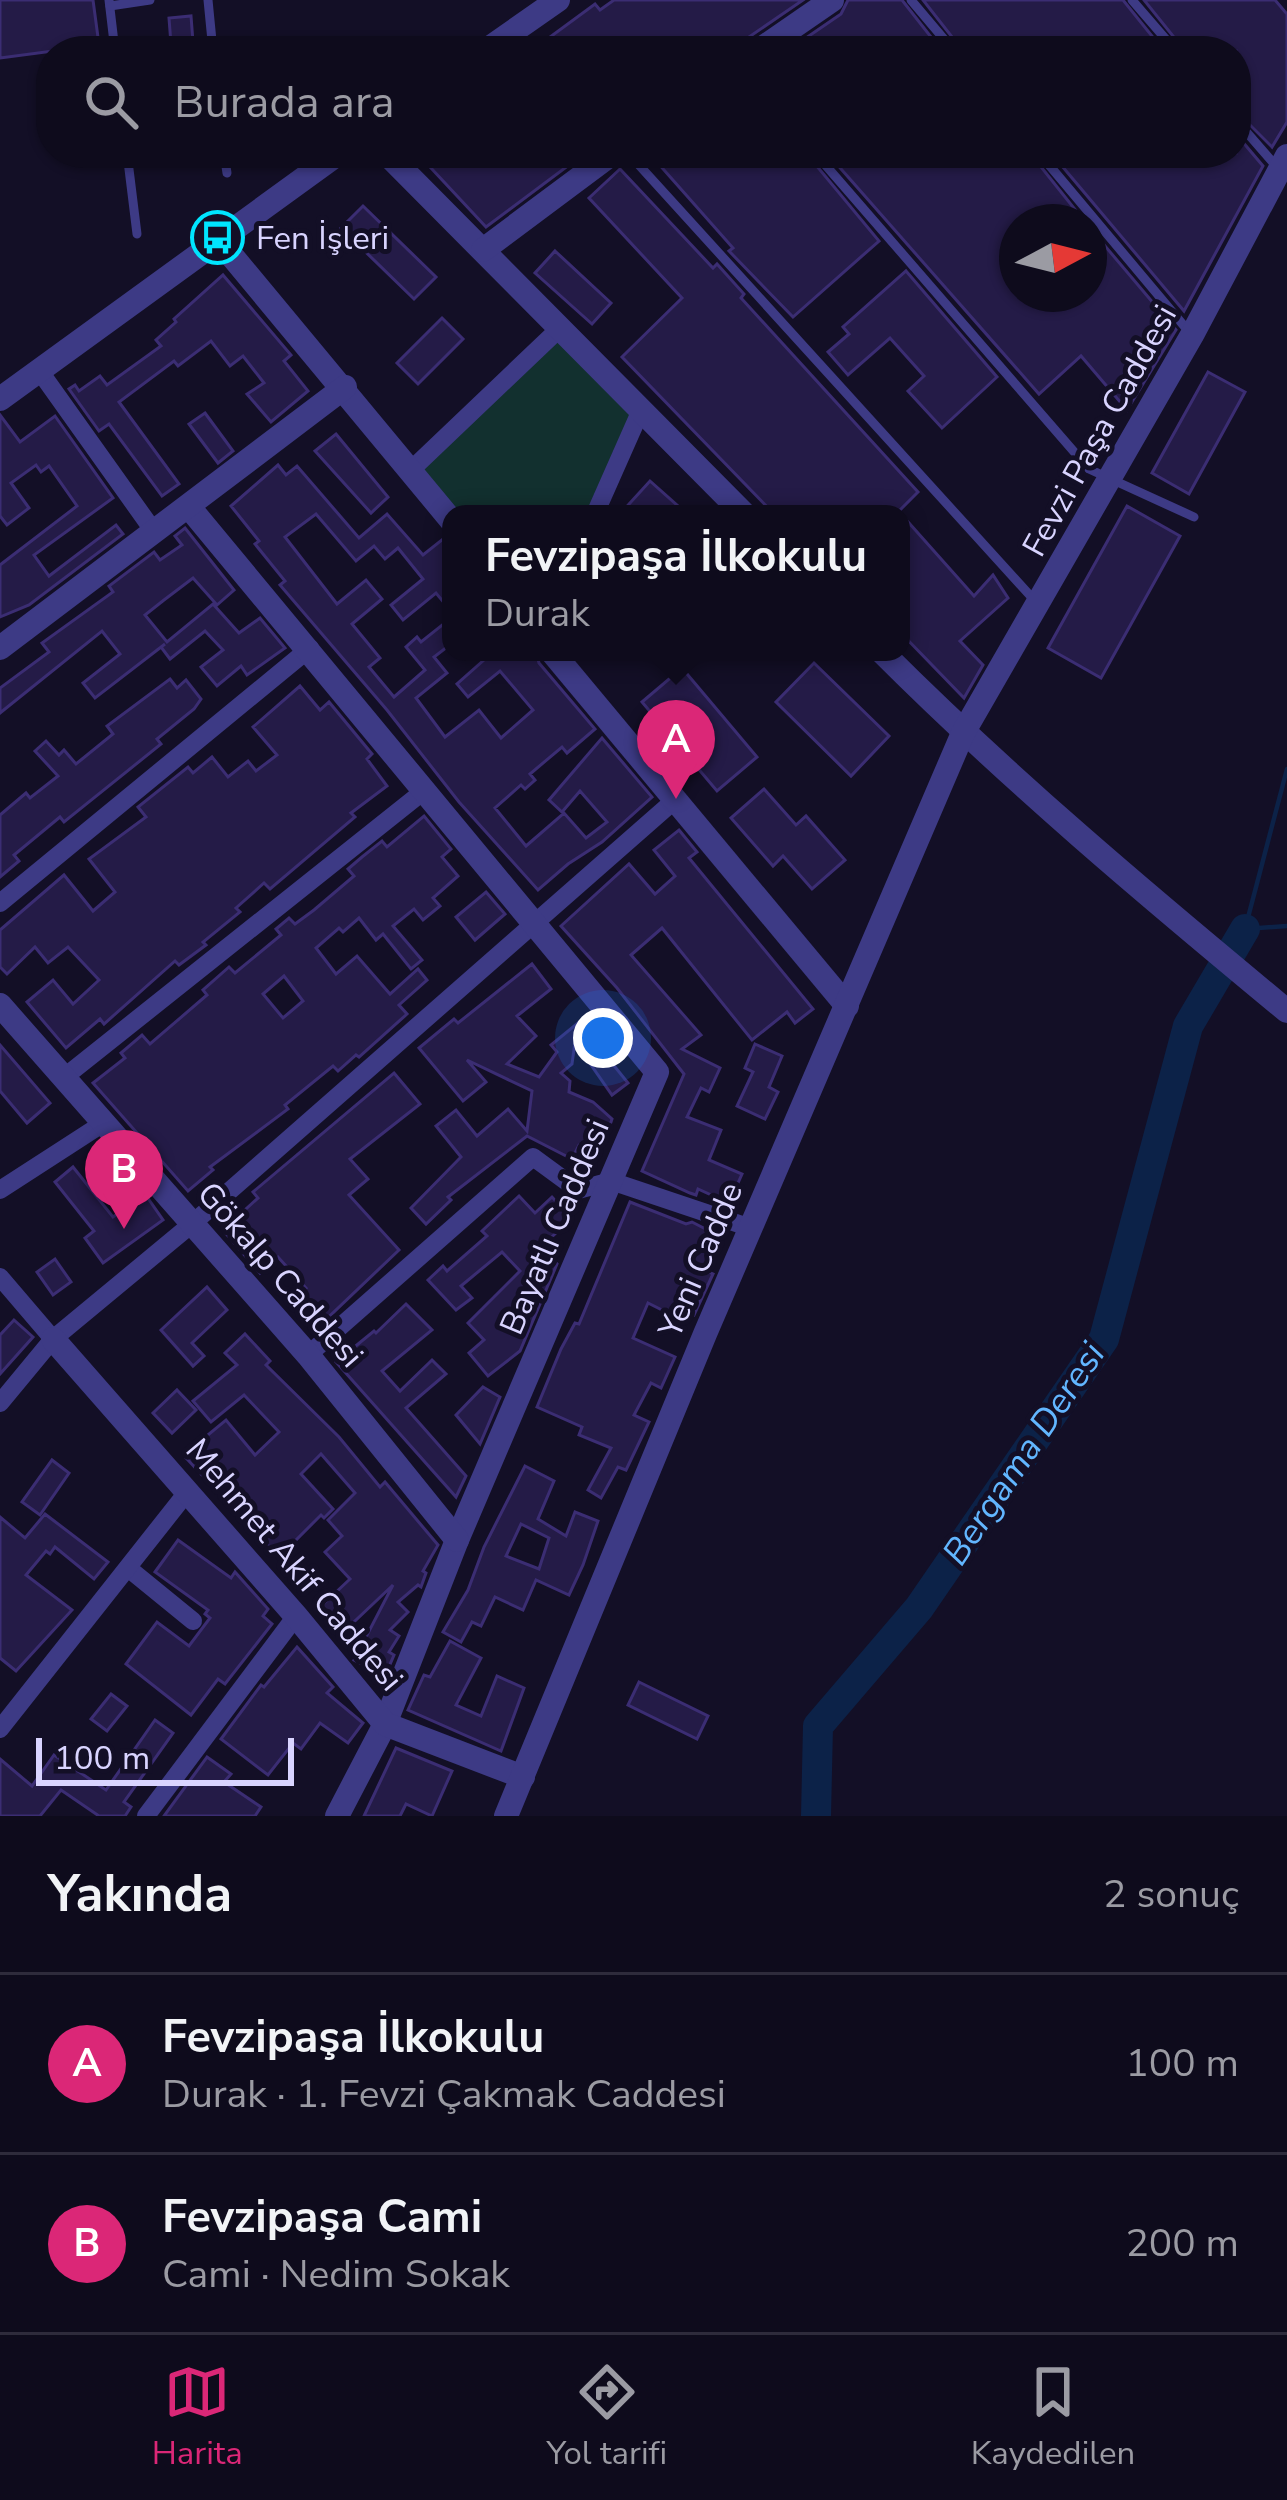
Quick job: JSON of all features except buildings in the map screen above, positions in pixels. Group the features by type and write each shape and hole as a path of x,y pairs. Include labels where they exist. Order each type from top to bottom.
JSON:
{"street":[{"path":"506,36 558,0"},
{"path":"780,36 832,0"},
{"name":"Fevzi Paşa Caddesi","path":"963,734 1192,335 1283,163"},
{"path":"0,399 317,168"},
{"path":"401,168 735,505"},
{"path":"482,250 593,168"},
{"path":"217,238 442,509"},
{"path":"411,470 560,328"},
{"path":"40,373 155,533"},
{"path":"0,648 345,387"},
{"path":"599,505 640,410"},
{"name":"Bayatlı Caddesi","path":"190,508 657,1072 457,1540 385,1724 337,1816"},
{"path":"0,903 310,648"},
{"path":"560,661 847,1006"},
{"path":"891,661 963,734 1287,1011"},
{"name":"Yeni Cadde","path":"506,1816 963,734"},
{"path":"62,1079 425,790"},
{"path":"0,1403 53,1339 193,1223 676,799"},
{"name":"Gökalp Caddesi","path":"0,1005 308,1354 457,1540"},
{"path":"0,1190 102,1124"},
{"path":"308,1354 533,1157 578,1190 611,1181 751,1228"},
{"path":"0,1277 53,1339"},
{"name":"Mehmet Akif Caddesi","path":"53,1339 385,1724 524,1777"},
{"path":"0,1729 188,1491"},
{"path":"128,1568 193,1621"},
{"path":"146,1816 296,1616"}],"lane":[{"path":"113,36 109,3 150,0"},
{"path":"208,0 212,36"},
{"path":"911,0 941,36"},
{"path":"1132,0 1163,36"},
{"path":"1251,134 1283,163"},
{"path":"129,168 137,234"},
{"path":"226,168 226,173"},
{"path":"642,168 1040,606"},
{"path":"828,168 1090,469 1194,517"},
{"path":"1052,168 1192,335"}],"green space":[{"path":"560,328 641,410 599,505 443,505 411,470"}],"waterway":[{"path":"1287,769 1245,929 1287,926"},
{"name":"Bergama Deresi","path":"816,1816 818,1726 919,1608 1104,1339 1188,1026 1245,929"}],"place":[{"name":"Fen İşleri","path":"217,238"},
{"name":"Fevzipaşa İlkokulu","path":"676,799"},
{"name":"Fevzipaşa Cami","path":"124,1229"}]}
